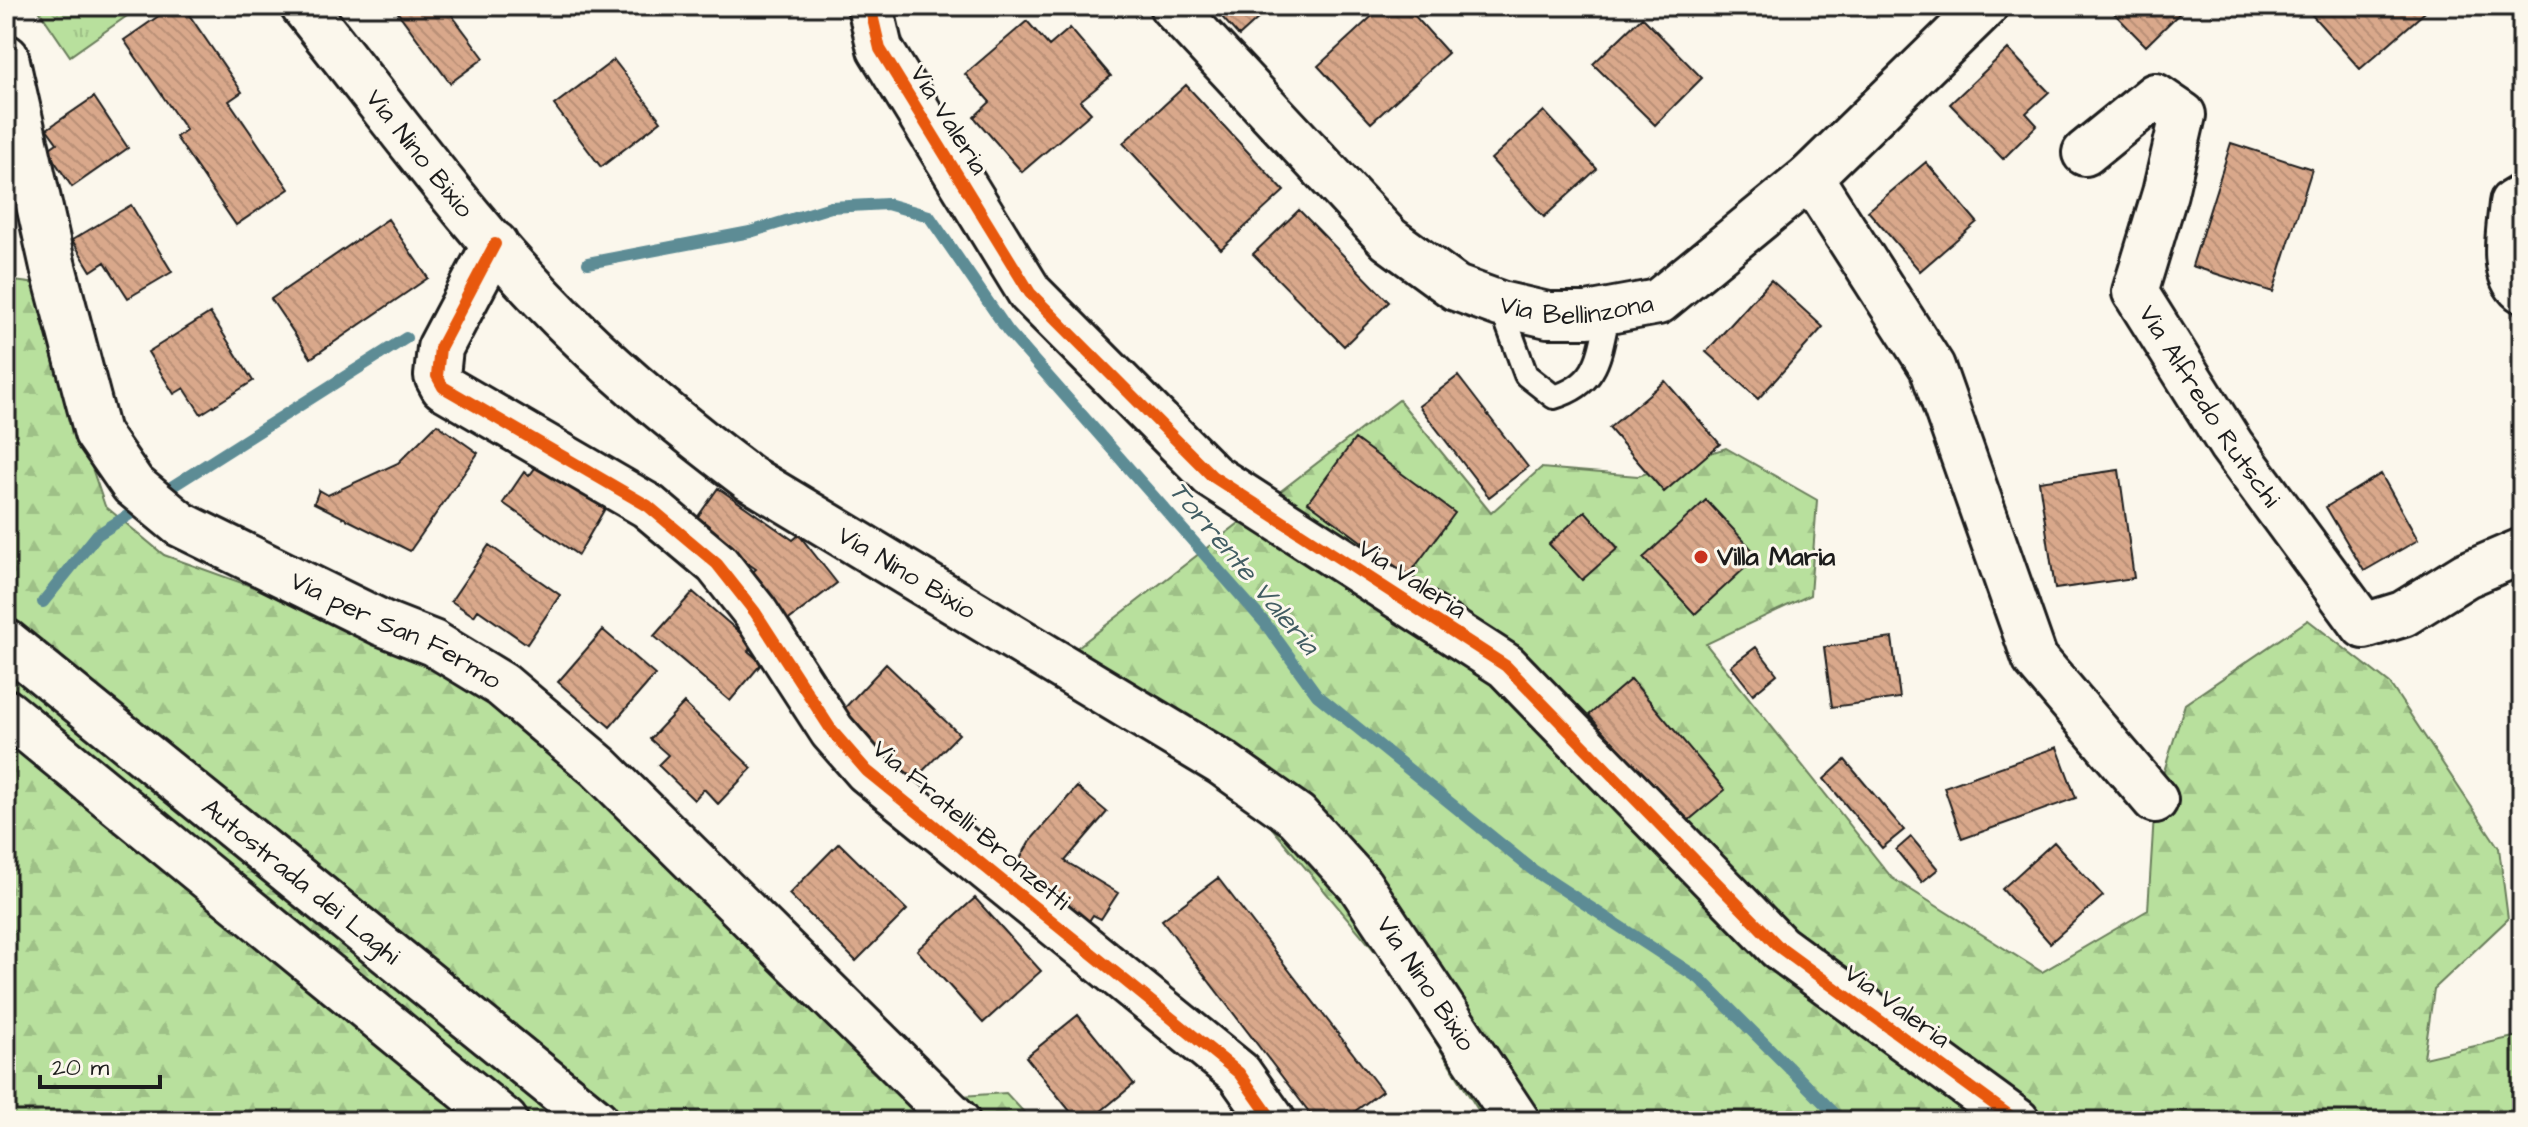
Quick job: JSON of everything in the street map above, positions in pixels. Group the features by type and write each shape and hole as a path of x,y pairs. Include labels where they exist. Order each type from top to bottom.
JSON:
{"main road":[{"name":"Via Nino Bixio","path":"303,6 495,244 575,332 680,427 749,478 1210,756 1297,816 1360,885 1517,1121"},
{"name":"Via Valeria","path":"870,6 880,49 1030,293 1212,476 1506,666 1779,947 2017,1121"},
{"name":"Via Bellinzona","path":"1172,6 1389,239 1456,288 1500,304 1548,315 1609,311 1658,302 1810,177 1985,6"},
{"name":"Via per San Fermo","path":"6,57 53,267 97,433 133,485 180,524 382,623 433,643 502,685 599,767 957,1121"},
{"name":"Via Alfredo Rutschi","path":"2085,153 2155,96 2183,115 2165,193 2135,292 2231,445 2364,626 2403,614 2466,575 2522,551"},
{"path":"1810,177 1932,367 2035,659 2155,800"},
{"path":"2522,197 2512,203 2507,254 2517,286 2522,290"},
{"name":"Via Fratelli Bronzetti","path":"495,244 440,348 436,363 437,376 443,387 648,506 717,564 755,612 832,731 867,771 1239,1073 1273,1121"},
{"name":"Autostrada dei Laghi","path":"6,642 587,1113"},
{"path":"6,712 505,1121"}],"lane":[{"path":"1500,304 1526,375 1554,397 1578,390 1595,371 1609,311"}],"green space":[{"path":"36,6 141,6 70,56"},
{"path":"6,280 53,286 60,375 105,506 164,555 309,607 516,707 916,1099 1006,1093 1032,1121 6,1121"},
{"path":"1399,400 1491,513 1541,468 1638,476 1726,448 1817,500 1810,595 1706,644 1892,878 2042,972 2148,910 2155,800 2185,704 2308,620 2390,684 2499,848 2508,919 2434,989 2424,1058 2522,1035 2522,1121 1485,1121 1389,968 1267,822 1048,670"}],"building":[{"path":"173,6 183,6 242,92 229,101 289,189 236,225 176,137 186,130 124,40"},
{"path":"393,6 445,6 484,58 450,83"},
{"path":"1212,6 1272,6 1239,36"},
{"path":"1383,6 1406,6 1448,53 1371,123 1318,66"},
{"path":"2107,6 2187,6 2146,46"},
{"path":"2304,6 2432,6 2360,69"},
{"path":"1642,17 1702,78 1655,125 1593,64"},
{"path":"1027,21 1049,46 1070,28 1111,76 1080,101 1091,113 1022,172 974,117 990,102 965,74"},
{"path":"2008,49 2049,92 2026,113 2037,125 2003,159 1950,104"},
{"path":"614,60 661,121 601,167 554,105"},
{"path":"1186,85 1284,191 1221,249 1123,143"},
{"path":"94,97 128,148 72,187 47,150 57,143 47,129"},
{"path":"1544,111 1597,169 1544,217 1491,159"},
{"path":"2231,143 2312,169 2273,292 2192,266"},
{"path":"1926,162 1977,222 1920,271 1868,211"},
{"path":"131,205 172,272 128,298 105,262 91,271 72,240"},
{"path":"1299,210 1389,302 1344,346 1253,254"},
{"path":"388,219 428,278 311,358 271,299"},
{"path":"1771,280 1823,327 1758,399 1706,352"},
{"path":"210,313 253,381 201,414 184,388 174,394 148,352"},
{"path":"1458,376 1528,467 1489,497 1419,406"},
{"path":"1665,381 1720,444 1664,492 1609,428"},
{"path":"437,424 478,453 410,551 314,503 319,490 328,495 398,463"},
{"path":"1355,439 1455,513 1408,576 1308,502"},
{"path":"541,460 607,505 578,555 503,503 524,472 529,476"},
{"path":"2119,470 2134,578 2055,589 2039,481"},
{"path":"2381,474 2418,540 2364,571 2326,507"},
{"path":"718,488 793,540 799,535 837,583 786,622 749,575 756,569 692,525"},
{"name":"Villa Maria","path":"1706,500 1758,556 1695,614 1643,558"},
{"path":"1585,511 1618,548 1582,580 1549,544"},
{"path":"489,545 560,595 527,644 478,610 474,616 451,601"},
{"path":"693,592 754,645 748,651 762,663 730,701 654,636"},
{"path":"603,630 655,675 610,727 558,682"},
{"path":"1892,638 1900,698 1832,707 1824,647"},
{"path":"1756,647 1777,674 1753,694 1731,666"},
{"path":"886,664 959,734 913,781 840,713"},
{"path":"1631,679 1725,790 1682,826 1589,715"},
{"path":"684,703 752,768 718,804 704,789 694,800 658,765 668,755 650,739"},
{"path":"2057,747 2076,798 1962,839 1944,787"},
{"path":"1845,760 1904,830 1882,848 1824,779"},
{"path":"1077,787 1107,812 1065,861 1118,893 1101,919 1093,915 1085,927 1009,878 1030,841"},
{"path":"1911,837 1938,869 1922,882 1896,850"},
{"path":"2054,842 2103,896 2050,943 2002,889"},
{"path":"839,843 907,910 856,961 789,894"},
{"path":"1218,878 1382,1091 1342,1121 1316,1121 1162,920"},
{"path":"975,898 1041,971 983,1023 917,950"},
{"path":"1078,1015 1134,1084 1089,1121 1078,1121 1026,1057"}],"waterway":[{"name":"Torrente Valeria","path":"588,263 750,232 831,207 887,204 929,216 1008,331 1265,623 1317,695 1533,870 1700,979 1842,1121"},
{"path":"165,491 406,338"},
{"path":"43,602 97,535 138,509"}],"cycle path":[{"path":"870,6 880,49 1030,293 1212,476 1506,666 1779,947 2017,1121"},
{"path":"495,244 440,348 437,376 443,387 648,506 717,564 755,612 832,731 867,771 1239,1073 1273,1121"}],"place":[{"name":"Villa Maria","path":"1701,557"}]}
